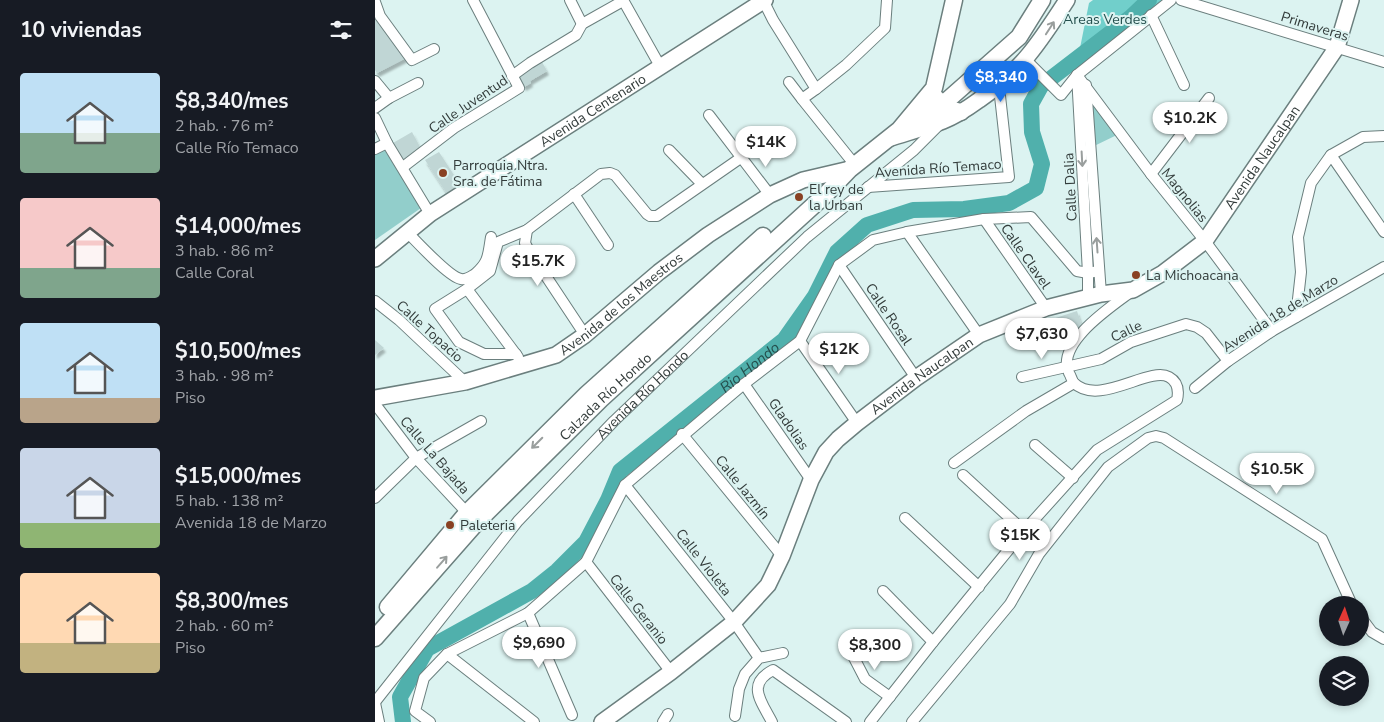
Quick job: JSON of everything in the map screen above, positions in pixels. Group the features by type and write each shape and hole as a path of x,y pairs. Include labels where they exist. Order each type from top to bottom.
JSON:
{"main road":[{"path":"899,130 941,105 1019,37 1042,0"},
{"path":"884,140 943,121 961,112 999,87 1039,44 1067,0"},
{"name":"Avenida Naucalpan","path":"602,722 671,672 734,622 768,586 782,556 811,480 826,452 857,423 916,378 979,335 1046,308 1095,296 1133,290 1163,272 1205,241 1337,47 1351,0"},
{"name":"Avenida Centenario","path":"375,259 430,214 764,1"},
{"name":"Calzada Río Hondo","path":"375,622 472,518 825,195 852,167 899,130 934,88 953,2"},
{"path":"934,88 936,98 941,105 950,110 961,112"},
{"name":"Avenida de los Maestros","path":"376,406 465,382 520,360 556,355 585,335 659,272 701,240 770,195 803,180 852,167"},
{"name":"Calzada Río Hondo","path":"375,638 472,518"}],"street":[{"name":"Calle Juventud","path":"403,167 454,128 519,88 473,0"},
{"path":"570,0 582,24"},
{"path":"802,98 846,65 885,28 887,0"},
{"path":"1026,60 1061,96 1077,75 1171,0"},
{"name":"Primaveras","path":"1181,0 1384,62"},
{"path":"512,76 529,63 576,35 582,24 623,1 660,66"},
{"path":"764,1 773,20 816,89"},
{"path":"375,2 380,16 412,60 434,49"},
{"path":"1151,16 1185,85"},
{"name":"Magnolias","path":"1077,75 1272,331"},
{"name":"Calle Dalia","path":"1077,75 1099,272 1095,296"},
{"path":"375,81 389,98"},
{"path":"789,82 852,167"},
{"path":"375,108 389,98 418,83"},
{"name":"Calle Dalia","path":"1085,85 1088,273 1095,296"},
{"name":"Avenida Río Temaco","path":"868,187 1009,177 999,87"},
{"path":"1151,174 1209,98"},
{"path":"709,115 770,195"},
{"path":"375,118 387,143 430,214"},
{"name":"Avenida Río Hondo","path":"375,702 518,521 614,420 807,237 914,150 943,121"},
{"path":"1297,317 1301,272 1298,237 1311,183 1331,155 1363,137 1384,136"},
{"path":"375,149 387,143"},
{"path":"669,150 702,184"},
{"path":"1331,155 1384,232"},
{"path":"520,360 484,354 459,342 435,308 467,289 490,271 498,242 527,230 601,174 610,173 615,175 647,214 657,216 742,156"},
{"path":"574,194 609,245"},
{"path":"430,722 415,711 424,678 447,654 529,613 586,562 625,485 683,434 800,341 839,265 873,240 907,232 984,219 1031,217 1077,271 1099,272"},
{"name":"Calle Clavel","path":"984,219 1046,308"},
{"path":"527,230 525,243 528,249 585,335"},
{"path":"907,232 979,335"},
{"path":"408,233 449,273 462,280 469,278 483,267 487,261 491,237"},
{"name":"Calle Rosal","path":"839,265 916,378"},
{"name":"Avenida 18 de Marzo","path":"1195,388 1228,361 1272,331 1384,266"},
{"path":"467,289 520,360"},
{"path":"870,722 1024,531 1097,450 1177,400 1179,392 1176,383 1169,376 1157,375 1107,390 1088,390 1074,383 1067,367 1072,346 1086,327 1133,290"},
{"name":"Calle Topacio","path":"375,301 399,320 465,382"},
{"name":"Calle","path":"1022,377 1101,359 1131,342 1186,324 1197,327 1206,333 1228,361"},
{"path":"800,341 857,423"},
{"path":"954,463 1025,412 1074,383"},
{"name":"Gladolias","path":"744,384 811,480"},
{"name":"Calle La Bajada","path":"376,406 416,458 472,518"},
{"path":"375,498 416,458 481,421"},
{"name":"Calle Jazmín","path":"683,434 782,556"},
{"path":"912,722 1010,604 1039,554 1108,467 1148,438 1156,436 1163,438 1322,539 1348,596"},
{"path":"1035,445 1073,478"},
{"path":"963,475 1024,531"},
{"name":"Calle Violeta","path":"625,485 734,622 759,658"},
{"path":"905,518 979,587"},
{"name":"Calle Geranio","path":"586,562 671,672"},
{"path":"883,592 933,642"},
{"path":"529,613 572,715"},
{"path":"1369,628 1372,632 1384,638"},
{"path":"851,652 865,679 890,697"},
{"path":"735,716 739,689 745,674 759,658 783,653"},
{"path":"447,654 535,722"},
{"path":"772,722 758,694 758,685 763,675 773,670 845,722"},
{"path":"375,702 379,722"}],"shaded area":[{"path":"1085,85 1121,133 1090,148"},
{"path":"384,149 421,208 375,240 375,155"}],"green space":[{"name":"Areas Verdes","path":"1093,0 1170,0 1151,15 1087,50 1078,58 1089,3"}],"building":[{"path":"375,15 406,58 377,73 375,70"},
{"path":"542,62 547,71 524,87 517,76"},
{"path":"412,132 422,151 405,163 393,143"},
{"name":"Parroquia Ntra. Sra. de Fátima","path":"439,152 461,186 448,195 425,160"},
{"path":"1077,311 1082,327 1027,345 1022,329"},
{"path":"375,340 384,348 375,355"}],"waterway":[{"name":"Rio Hondo","path":"403,722 400,697 427,649 532,591 557,571 586,542 608,500 620,471 784,340 815,296 837,252 867,225 913,210 964,209 1009,203 1036,188 1042,164 1032,132 1031,104 1041,86 1131,17 1149,0"}],"place":[{"name":"Parroquia Ntra. Sra. de Fátima","path":"443,173"},
{"name":"El rey de la Urban","path":"799,197"},
{"name":"La Michoacana","path":"1136,275"},
{"name":"Paleteria","path":"450,525"}]}
